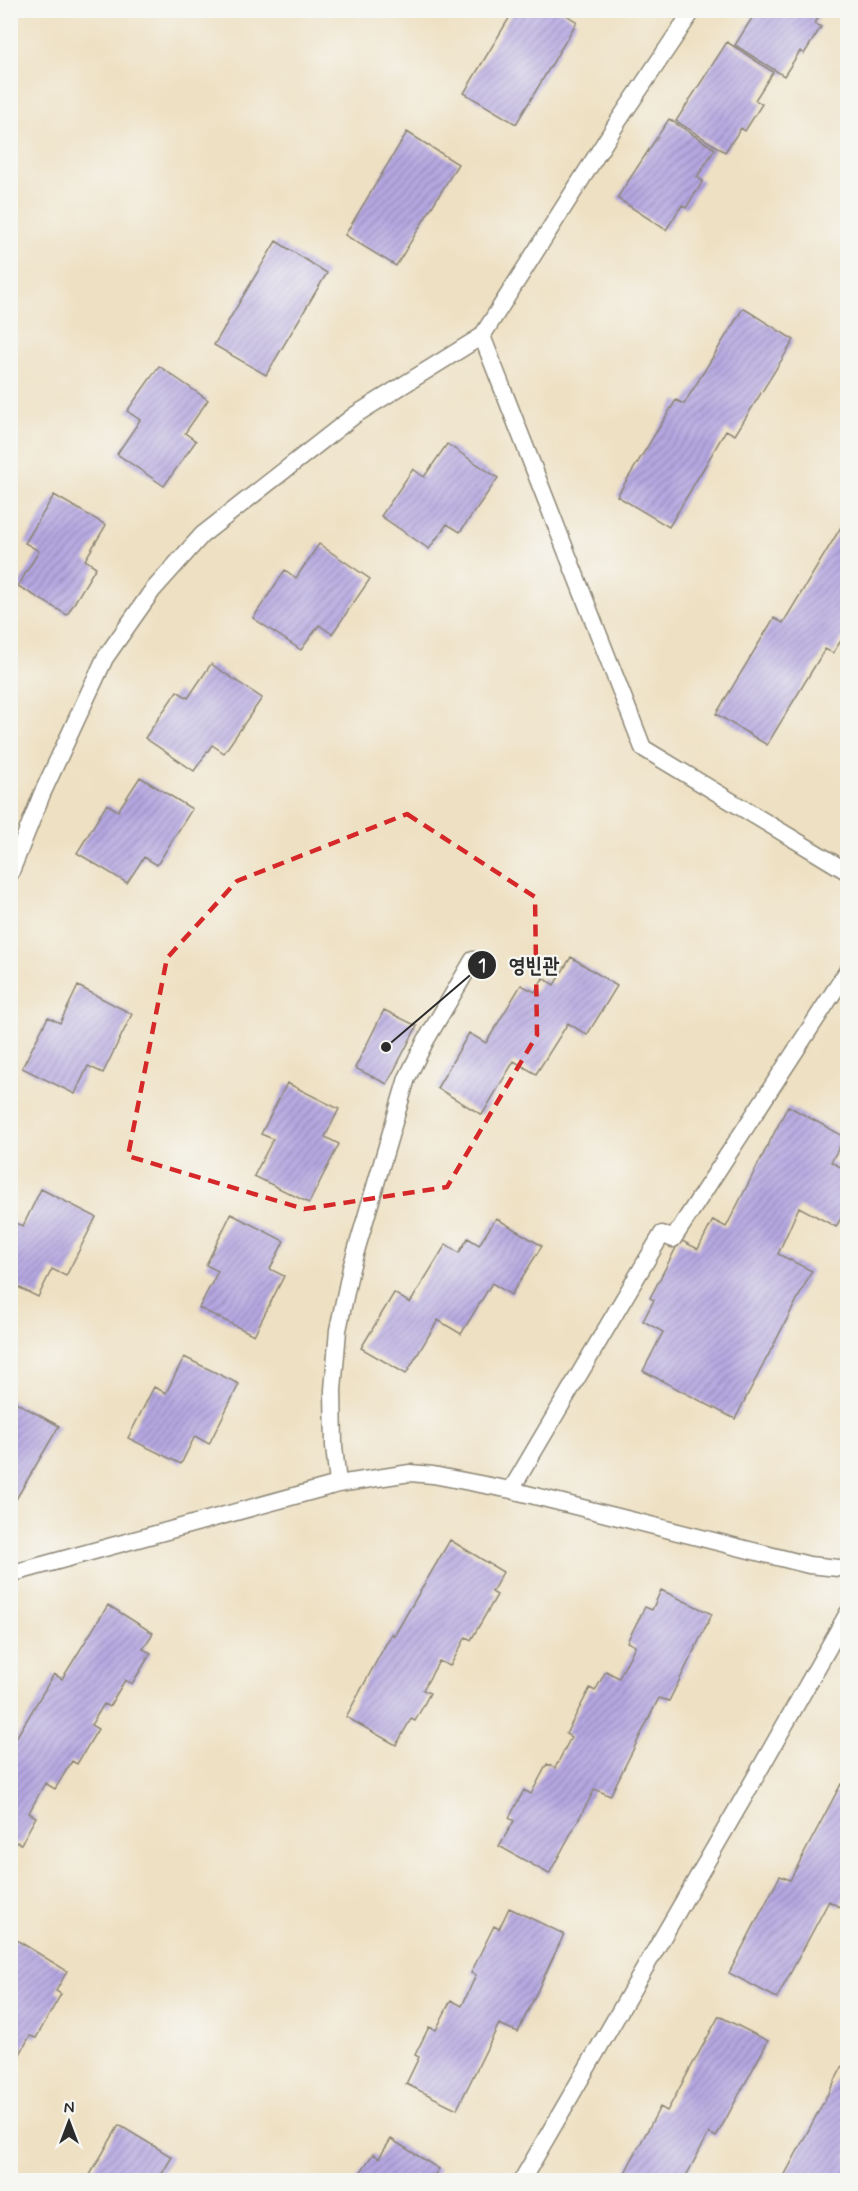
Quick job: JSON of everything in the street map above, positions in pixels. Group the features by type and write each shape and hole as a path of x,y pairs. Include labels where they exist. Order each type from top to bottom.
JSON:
{"lane":[{"path":"10,874 42,794 105,658 152,591 202,535 355,415 482,336 619,120 693,10"},
{"path":"482,336 643,748 848,872"},
{"path":"338,1484 334,1446 333,1390 339,1330 351,1268 407,1078 472,960"},
{"path":"511,1490 662,1234 673,1239 848,970"},
{"path":"10,1574 338,1484 410,1473 433,1475 511,1490 809,1564 848,1569"},
{"path":"522,2181 848,1613"}],"highlighted area":[{"path":"407,814 535,897 537,1035 447,1187 304,1209 128,1156 167,958 237,881"}],"building":[{"path":"514,10 559,10 577,22 516,124 464,93"},
{"path":"757,10 823,10 815,23 821,27 804,54 800,51 784,76 735,45"},
{"path":"727,42 773,72 755,100 762,104 745,131 741,128 725,152 676,121"},
{"path":"669,119 715,149 697,177 703,181 686,208 682,205 666,230 617,198"},
{"path":"407,132 458,164 396,266 345,235"},
{"path":"276,241 327,273 266,375 214,345"},
{"path":"743,308 794,340 735,435 726,430 669,527 617,496 676,400 684,404"},
{"path":"159,366 208,400 185,433 196,441 164,486 117,454 140,420 127,411"},
{"path":"447,444 498,478 460,532 447,524 429,549 381,516 413,469 424,477"},
{"path":"54,495 106,525 85,560 96,567 67,615 18,586 39,551 25,543"},
{"path":"841,527 848,531 848,630 833,653 825,649 767,745 716,714 774,618 783,623"},
{"path":"319,544 370,579 332,634 319,625 301,650 253,618 285,570 296,578"},
{"path":"211,664 262,698 224,753 212,745 194,771 145,738 177,691 188,698"},
{"path":"140,777 192,809 157,865 144,857 127,883 77,853 107,804 118,811"},
{"path":"571,957 617,986 587,1035 568,1023 536,1074 514,1061 482,1115 437,1088 469,1033 486,1043 521,985 535,992 543,978 554,985"},
{"path":"78,986 132,1014 103,1073 88,1066 75,1094 22,1068 48,1017 60,1023"},
{"path":"384,1010 417,1026 387,1084 355,1068"},
{"path":"287,1083 339,1109 325,1137 339,1144 309,1203 254,1176 273,1139 261,1134"},
{"path":"788,1106 845,1137 831,1162 848,1171 848,1205 836,1227 799,1207 778,1254 812,1271 735,1419 643,1371 663,1332 643,1321 654,1300 650,1298 680,1240 698,1249 713,1220 726,1227"},
{"path":"41,1189 96,1217 66,1276 52,1269 38,1297 10,1283 10,1221 23,1226"},
{"path":"231,1214 284,1241 270,1269 284,1276 254,1335 199,1308 218,1271 206,1265"},
{"path":"496,1218 542,1246 511,1295 492,1283 461,1334 438,1320 406,1374 361,1348 394,1293 410,1303 446,1244 459,1253 468,1238 479,1245"},
{"path":"184,1357 239,1384 209,1444 195,1436 181,1464 128,1438 154,1387 166,1393"},
{"path":"10,1399 59,1426 15,1501 10,1499"},
{"path":"450,1540 503,1572 492,1592 497,1595 471,1640 466,1637 450,1666 439,1661 423,1690 430,1693 415,1721 411,1719 396,1745 346,1717 392,1633 394,1636"},
{"path":"661,1590 712,1614 669,1701 659,1698 610,1796 595,1789 549,1874 499,1846 514,1821 509,1818 524,1790 531,1794 547,1764 555,1768 571,1737 566,1734 590,1688 595,1691 606,1671 619,1678 635,1646 627,1642 645,1607 652,1610"},
{"path":"108,1605 153,1633 143,1649 151,1653 132,1684 125,1680 109,1707 104,1704 91,1725 98,1729 77,1764 72,1761 55,1789 45,1783 29,1813 36,1817 21,1844 17,1842 10,1853 10,1748 54,1674 62,1679"},
{"path":"841,1784 848,1788 848,1890 839,1907 829,1901 777,1998 729,1973 780,1876 790,1880"},
{"path":"509,1908 564,1934 518,2032 499,2024 457,2109 406,2084 419,2057 415,2055 429,2027 436,2030 451,2000 462,2006 476,1975 471,1973 482,1950 494,1926 499,1929"},
{"path":"15,1939 67,1971 56,1991 61,1994 36,2038 30,2036 14,2065 10,2063 10,1946"},
{"path":"719,2016 768,2041 716,2137 709,2133 684,2180 621,2180 660,2107 667,2111"},
{"path":"848,2056 848,2180 782,2180"},
{"path":"119,2125 172,2157 160,2177 167,2180 87,2180"},
{"path":"391,2139 439,2169 431,2180 355,2180 373,2154 379,2158"}],"place":[{"name":"영빈관","path":"386,1047"}]}
